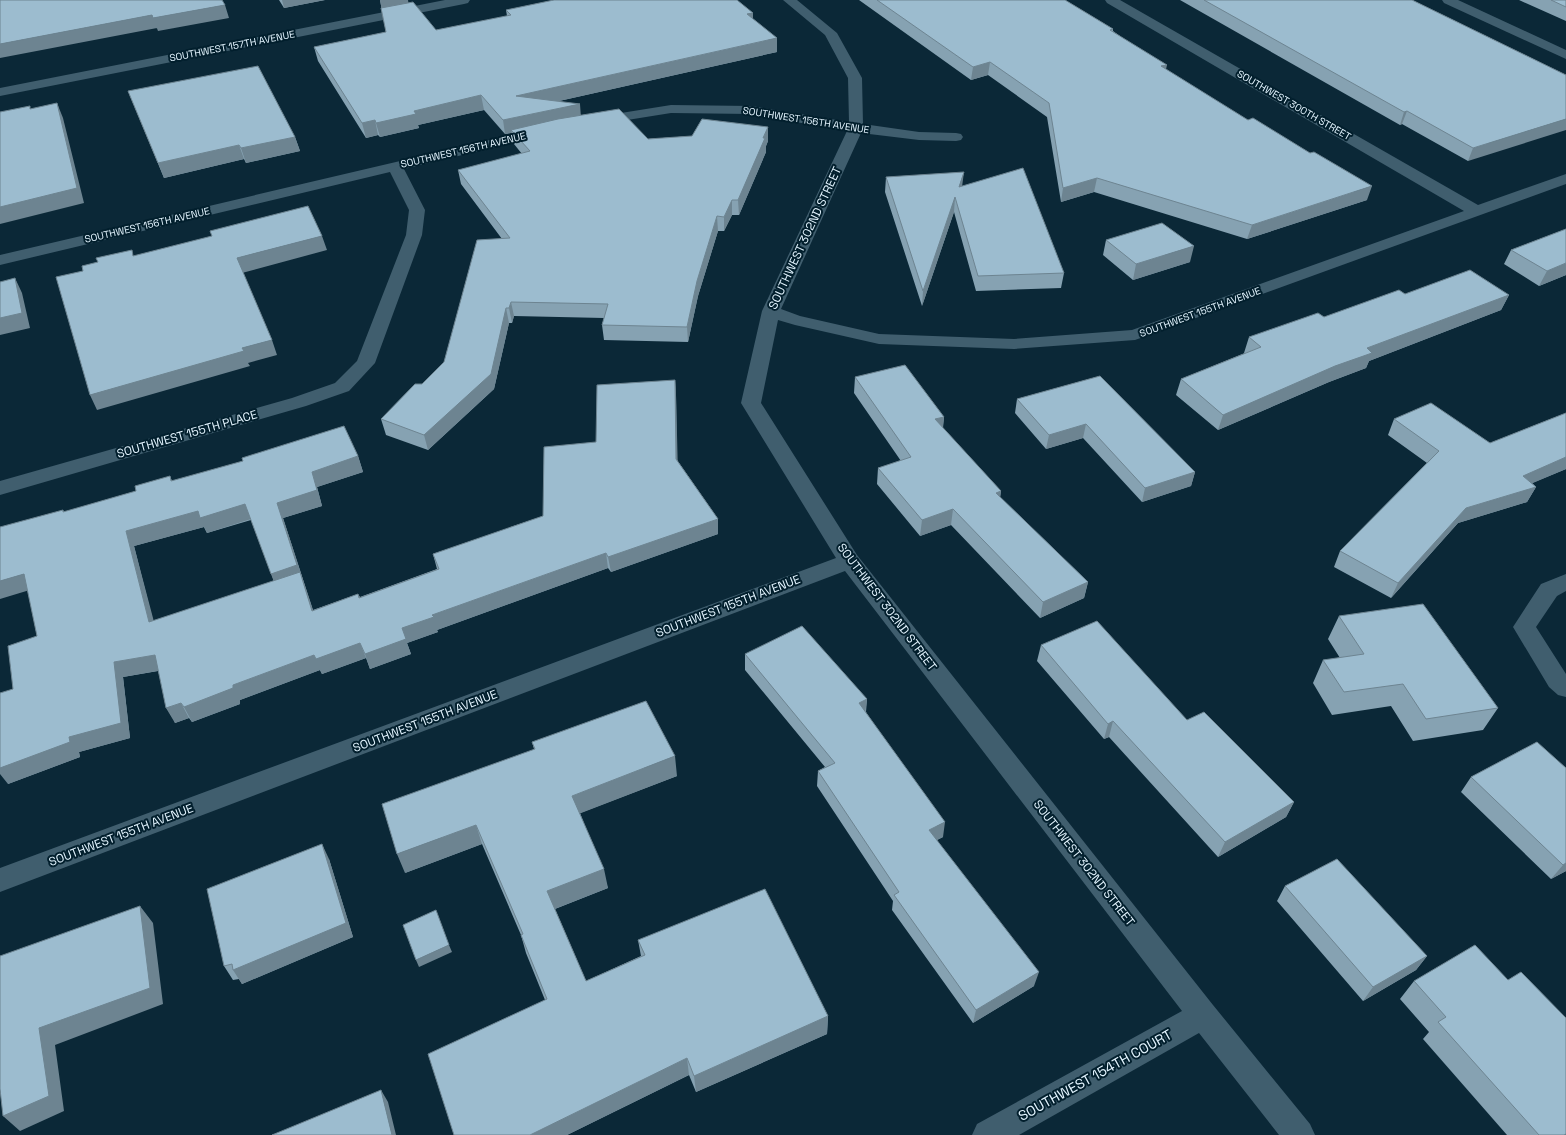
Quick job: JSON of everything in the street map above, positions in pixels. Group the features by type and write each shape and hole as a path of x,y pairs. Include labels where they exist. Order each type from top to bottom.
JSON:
{"street":[{"name":"SOUTHWEST 157TH AVENUE","path":"0,92 464,0"},
{"name":"SOUTHWEST 302ND STREET","path":"789,0 830,33 855,78 856,128 771,311 751,403 849,561 1203,1015 1299,1135"},
{"name":"SOUTHWEST 300TH STREET","path":"1111,0 1476,211"},
{"path":"1448,0 1566,55"},
{"name":"SOUTHWEST 156TH AVENUE","path":"582,124 671,109 751,110 856,128 919,136 956,137"},
{"name":"SOUTHWEST 156TH AVENUE","path":"0,260 552,129"},
{"name":"SOUTHWEST 155TH PLACE","path":"0,488 306,400 342,387 366,363 414,235 417,210 395,166"},
{"name":"SOUTHWEST 155TH AVENUE","path":"771,311 795,320 879,339 1014,344 1135,335 1566,179"},
{"name":"SOUTHWEST 155TH AVENUE","path":"0,880 849,561"},
{"path":"1566,582 1550,590 1524,627 1557,680 1566,688"},
{"name":"SOUTHWEST 154TH COURT","path":"988,1135 1203,1015"}],"building":[{"path":"0,0 222,0 225,5 153,18 152,15 0,44"},
{"path":"554,0 737,0 753,13 747,14 777,38 516,96 580,104 503,120 481,95 414,111 416,114 376,123 375,120 362,123 314,47 386,32 381,8 413,2 436,30 511,15 506,10"},
{"path":"877,0 1065,0 1113,29 1110,30 1167,65 1161,66 1248,120 1253,118 1310,153 1314,152 1372,186 1252,225 1097,178 1063,188 1049,103 990,62 973,67"},
{"path":"1204,0 1412,0 1566,75 1566,119 1473,148 1407,111 1404,112"},
{"path":"1551,0 1566,0 1566,7"},
{"path":"258,66 295,137 241,148 239,145 158,163 128,91"},
{"path":"57,103 77,188 0,207 0,112 30,106 30,109"},
{"path":"619,109 648,139 692,136 702,119 768,127 763,138 765,138 738,200 732,200 724,217 717,216 697,281 687,327 602,325 608,304 511,302 509,308 506,308 491,374 424,435 381,419 415,384 422,384 444,362 477,240 510,238 458,170 530,151 511,130 558,119"},
{"path":"1023,168 1064,273 978,276 955,197 923,291 886,177 964,172 959,187"},
{"path":"308,206 322,236 237,258 272,340 242,348 244,351 90,395 56,277 83,271 82,266 98,262 96,258 132,250 133,256 212,236 210,231"},
{"path":"1162,223 1194,246 1136,264 1106,240"},
{"path":"1566,229 1566,263 1547,271 1511,250"},
{"path":"1470,270 1509,295 1367,348 1372,353 1335,366 1223,415 1181,379 1261,347 1249,337 1318,313 1324,317 1399,290 1405,294"},
{"path":"15,278 22,313 0,318 0,282"},
{"path":"905,365 944,417 935,419 1001,491 996,493 1088,582 1043,602 953,509 922,520 878,468 911,457 855,377"},
{"path":"1100,376 1195,472 1145,488 1086,424 1049,435 1017,399"},
{"path":"675,380 676,459 718,519 608,557 606,553 432,615 434,617 402,628 406,639 365,654 360,643 316,659 314,655 233,685 233,688 184,707 181,703 166,708 155,655 114,662 121,723 69,737 70,742 0,768 0,693 13,689 8,646 37,636 24,574 0,581 0,527 63,510 63,512 136,491 135,486 170,476 171,481 243,461 242,458 344,426 358,456 312,472 317,490 277,503 297,565 271,574 245,504 200,518 198,511 126,531 149,622 300,572 312,611 358,594 359,598 439,569 433,554 543,516 544,447 596,442 597,385"},
{"path":"1431,403 1490,443 1566,413 1566,457 1523,476 1536,487 1466,508 1398,583 1340,551 1439,451 1394,419"},
{"path":"1423,604 1498,708 1426,719 1403,684 1344,692 1323,660 1364,654 1339,616"},
{"path":"1097,621 1187,720 1204,712 1294,802 1225,842 1113,721 1108,724 1041,645"},
{"path":"802,626 867,699 859,703 945,822 929,830 1039,972 976,1010 894,895 899,892 818,771 835,763 745,654"},
{"path":"646,701 675,756 572,796 604,869 547,891 586,981 645,955 638,940 765,889 828,1016 694,1076 687,1058 530,1135 454,1135 428,1054 547,999 521,935 523,934 476,825 397,854 382,804 535,749 532,742"},
{"path":"1537,742 1566,768 1566,863 1563,865 1471,777"},
{"path":"322,844 346,923 233,970 232,964 224,966 207,889"},
{"path":"1337,859 1427,956 1373,987 1285,886"},
{"path":"140,906 150,988 39,1028 49,1096 3,1116 0,1089 0,956"},
{"path":"436,910 449,945 416,960 403,925"},
{"path":"1475,945 1508,980 1521,972 1566,1018 1566,1134 1564,1135 1539,1135 1438,1022 1446,1017 1414,981"},
{"path":"381,1090 392,1135 272,1135"}]}
